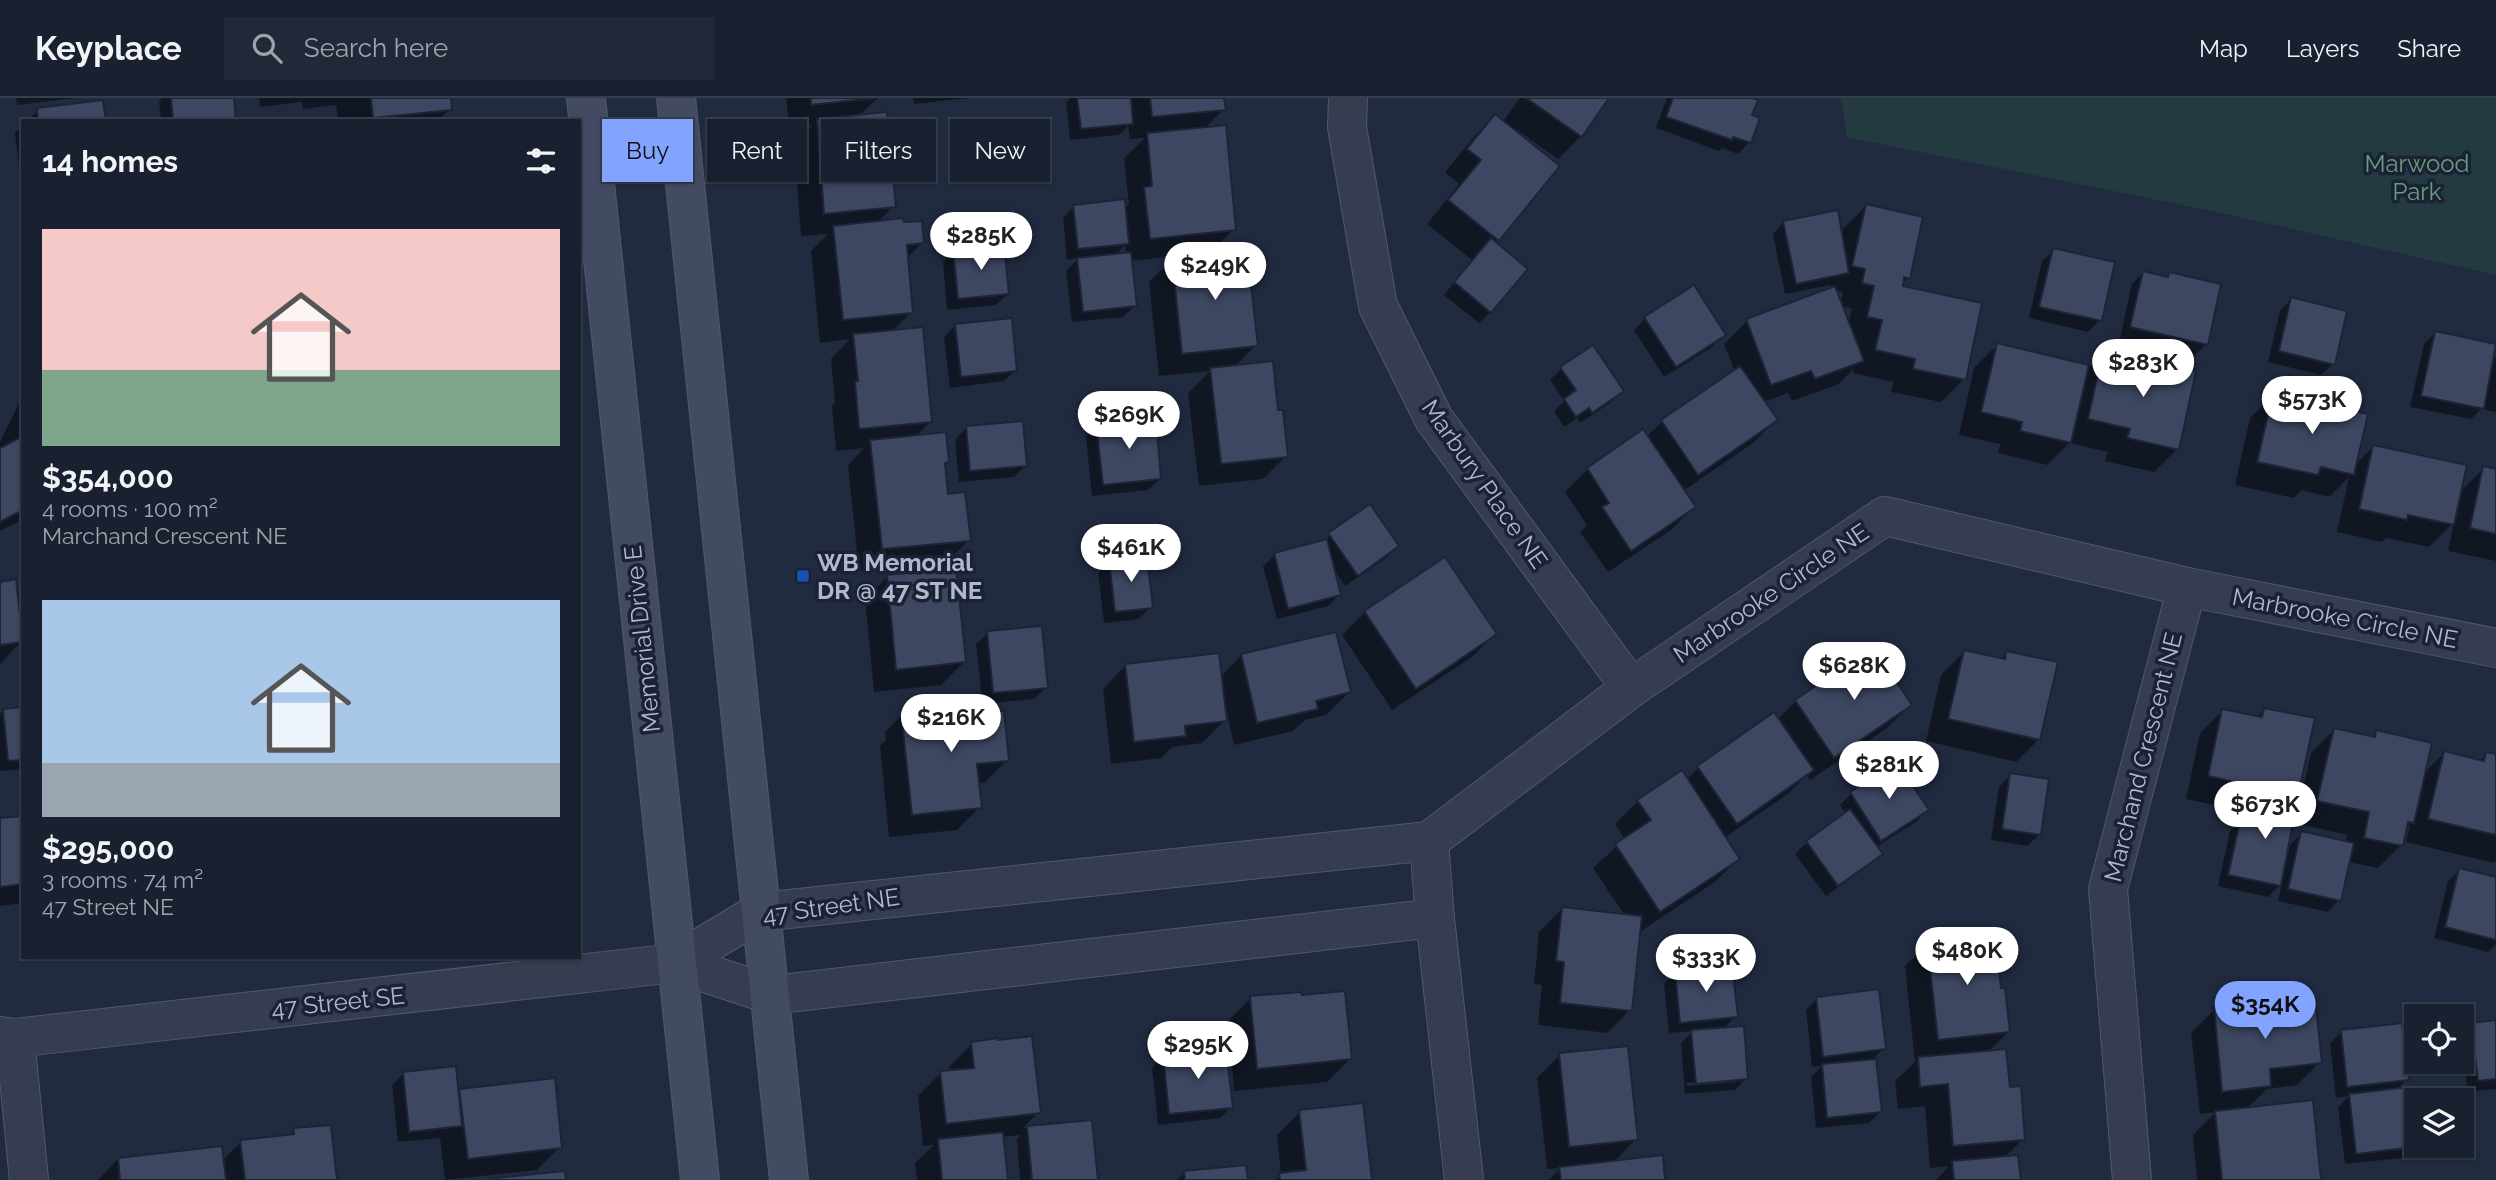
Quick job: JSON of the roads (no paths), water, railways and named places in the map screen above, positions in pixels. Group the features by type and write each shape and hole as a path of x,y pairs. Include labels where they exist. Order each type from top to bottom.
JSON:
{"main road":[{"name":"Memorial Drive E","path":"586,98 700,1180"},
{"path":"676,98 760,912 772,995 789,1180"}],"street":[{"name":"Marbury Place NE","path":"1348,98 1347,127 1378,306 1434,419 1631,688"},
{"name":"Marbrooke Circle NE","path":"1429,841 1631,688 1885,516 2187,587 2496,648"},
{"name":"Marchand Crescent NE","path":"2132,1180 2108,889 2187,587"},
{"name":"47 Street NE","path":"676,963 760,912 1429,841"},
{"path":"1429,841 1464,1180"},
{"path":"676,963 772,995 1435,918"},
{"name":"47 Street SE","path":"7,1037 676,963"},
{"path":"7,1037 29,1180"}],"place":[{"name":"WB Memorial DR @ 47 ST NE","path":"803,576"}],"park label":[{"name":"Marwood Park","path":"2417,177"}]}
